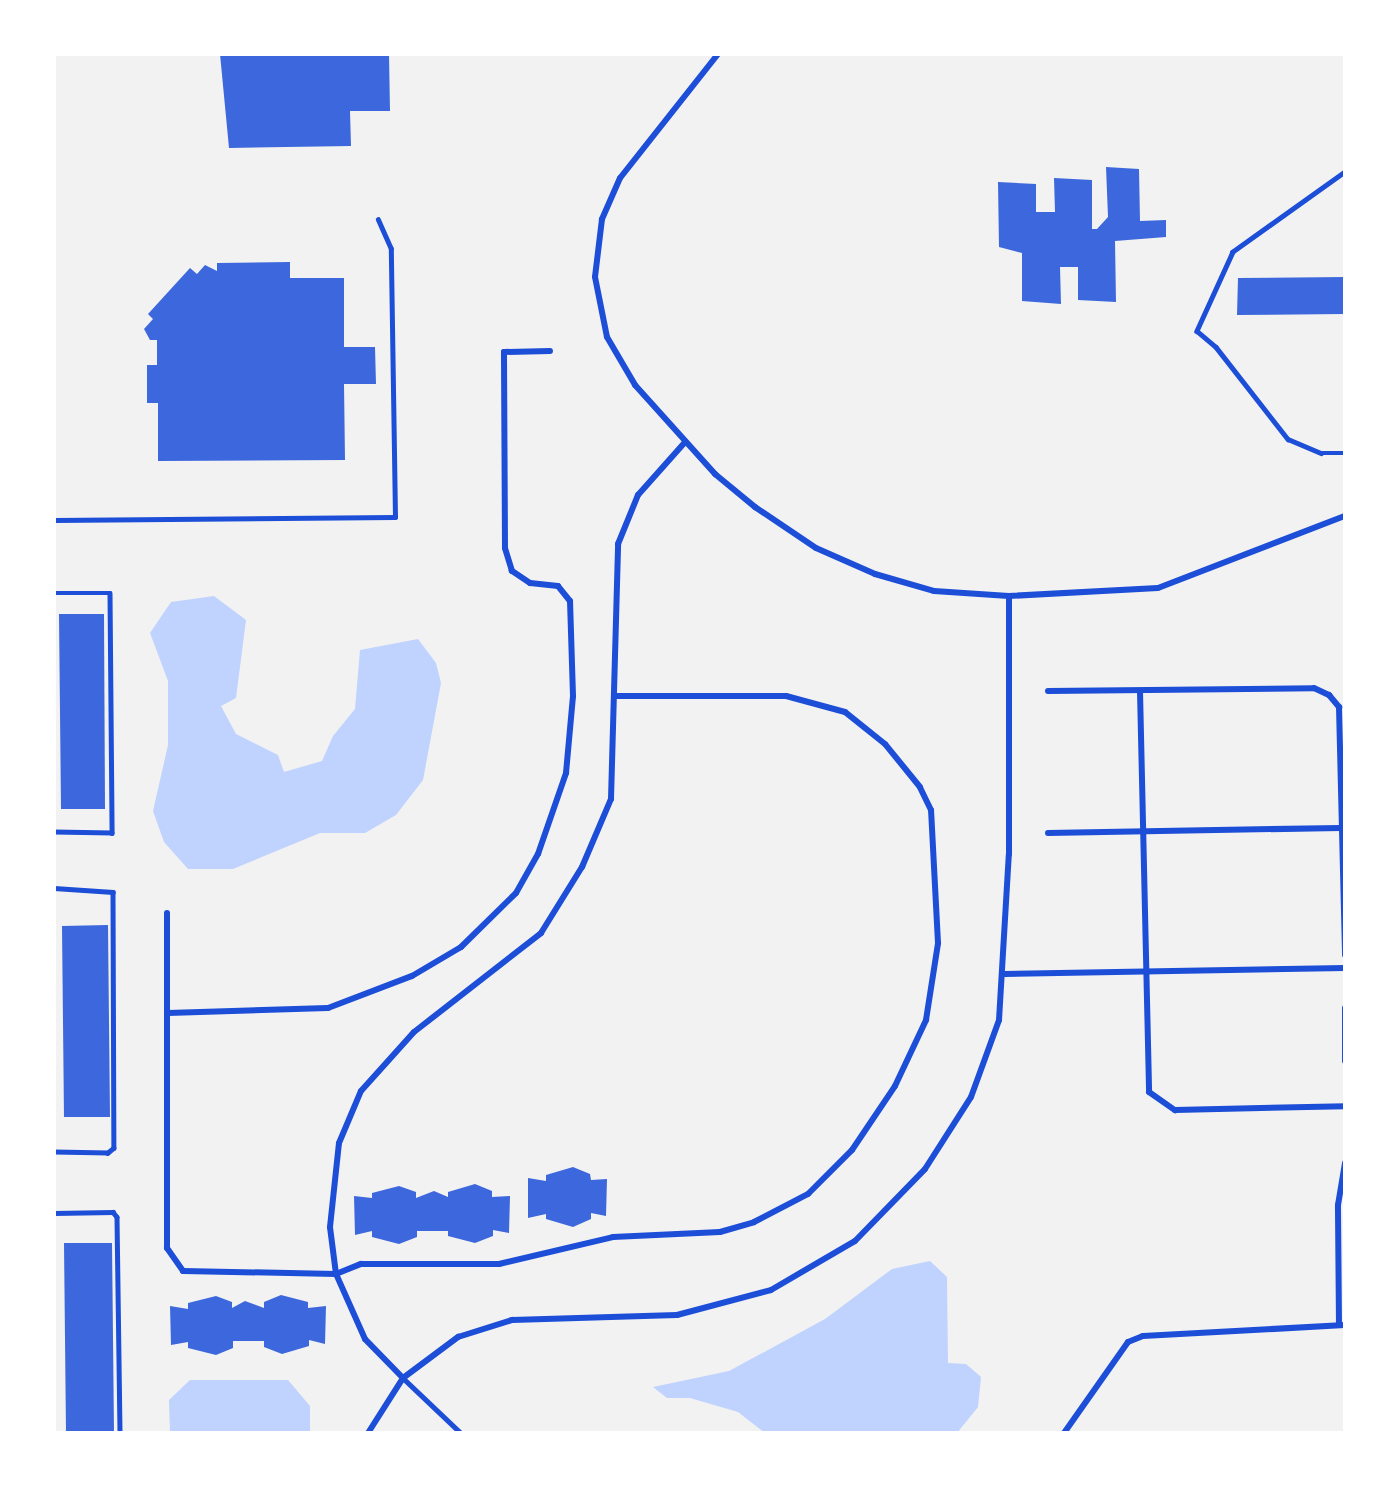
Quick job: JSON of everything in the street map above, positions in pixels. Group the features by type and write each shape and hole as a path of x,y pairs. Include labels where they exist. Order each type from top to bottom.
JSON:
{"street":[{"path":"718,54 620,178 602,219 595,258 599,309 613,350 635,385 685,442 755,507 845,563 934,591 1009,596 1158,588 1345,516"},
{"path":"168,1013 328,1008 412,976 461,947 516,893 538,854 566,773 573,696 570,602 558,586 530,583 512,571 505,548 504,352 549,351"},
{"path":"403,1378 365,1339 336,1274 330,1227 339,1143 361,1091 414,1032 542,933 582,867 611,799 616,696 618,544 638,495 685,442"},
{"path":"368,1433 403,1378 435,1350 481,1328 512,1320 677,1315 771,1290 823,1262 904,1195 958,1123 999,1020 1005,974 1009,596"},
{"path":"1048,692 1314,688 1329,695 1338,707 1342,758 1341,828 1345,955"},
{"path":"1140,691 1145,829 1145,1083 1158,1102 1175,1110 1345,1106"},
{"path":"167,913 168,1013 163,1073 170,1129 170,1258 192,1274 336,1274 361,1264 499,1264 613,1237 720,1232 754,1222 808,1194 852,1150 895,1086 926,1020 938,943 935,835 920,787 885,744 845,712 786,696 616,696"},
{"path":"1048,833 1145,829 1341,828"},
{"path":"1005,974 1345,968"},
{"path":"1345,1008 1345,1061"},
{"path":"1064,1433 1128,1342 1143,1336 1342,1324 1338,1206 1345,1163"}],"lane":[{"path":"1345,172 1233,252 1197,331 1216,347 1288,439 1321,453 1345,453"},
{"path":"54,520 395,517 391,249 378,220"},
{"path":"54,593 110,593 112,833 54,832"},
{"path":"54,888 113,892 114,1148 108,1153 54,1152"},
{"path":"54,1213 113,1212 117,1217 120,1433"},
{"path":"403,1378 461,1433"}],"water":[{"path":"214,596 246,620 236,698 221,706 236,734 278,755 284,772 322,761 333,736 355,709 360,650 418,639 436,663 441,683 423,780 396,815 365,833 320,833 233,869 188,869 164,842 153,811 168,745 168,681 150,633 171,602"},
{"path":"930,1261 947,1277 948,1363 966,1364 981,1377 978,1407 957,1433 765,1433 738,1412 690,1398 667,1398 653,1387 729,1371 825,1319 892,1269"},
{"path":"190,1380 288,1380 310,1406 310,1433 170,1433 169,1400"}],"building":[{"path":"220,54 389,54 390,111 350,111 351,146 229,148"},
{"path":"1106,167 1139,169 1140,221 1166,220 1166,237 1115,241 1116,302 1078,300 1078,267 1060,267 1061,304 1022,301 1022,253 999,247 998,182 1036,184 1036,212 1055,212 1054,178 1092,180 1092,229 1097,229 1108,217"},
{"path":"290,262 290,278 344,278 344,347 375,347 376,384 344,384 345,460 158,461 158,403 147,403 147,365 157,365 157,340 150,340 144,329 153,319 148,314 190,268 197,274 205,265 217,271 217,263"},
{"path":"1345,277 1345,314 1237,315 1238,278"},
{"path":"59,614 104,614 105,809 61,809"},
{"path":"108,925 110,1117 64,1117 62,926"},
{"path":"573,1167 590,1174 591,1180 607,1179 606,1216 591,1213 591,1219 573,1227 546,1219 546,1214 528,1218 528,1178 546,1181 546,1175"},
{"path":"475,1184 492,1191 492,1197 510,1196 509,1233 493,1230 493,1236 475,1243 448,1236 448,1231 417,1231 417,1237 399,1244 372,1237 372,1231 355,1235 354,1196 372,1198 372,1193 399,1186 416,1192 416,1198 434,1191 448,1197 448,1192"},
{"path":"64,1243 112,1243 114,1433 66,1433"},
{"path":"281,1295 308,1302 308,1308 326,1306 325,1344 309,1340 309,1346 282,1354 264,1347 264,1341 233,1341 233,1348 216,1355 188,1348 188,1342 171,1345 170,1306 188,1309 188,1303 216,1296 232,1302 232,1308 245,1301 264,1308 264,1302"}]}
